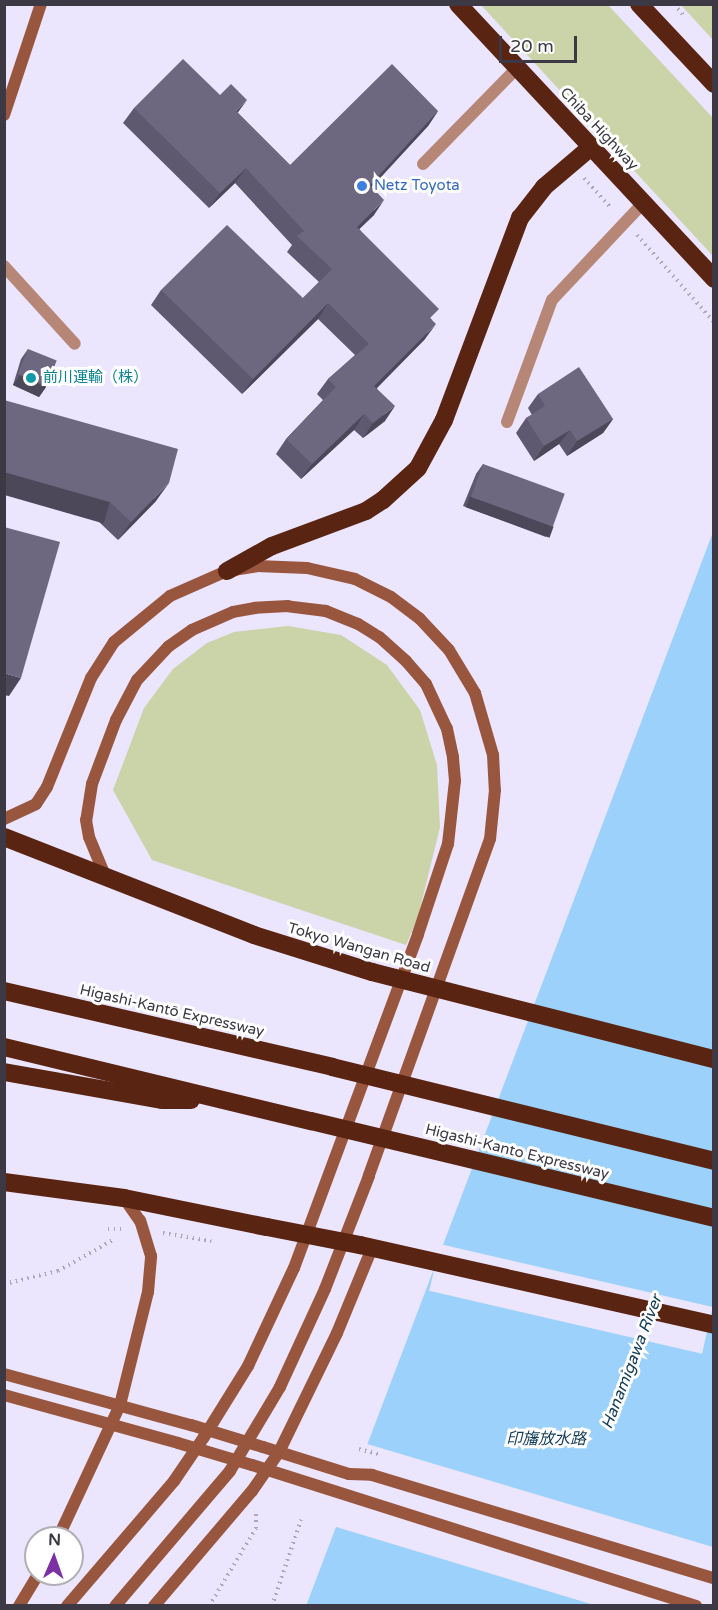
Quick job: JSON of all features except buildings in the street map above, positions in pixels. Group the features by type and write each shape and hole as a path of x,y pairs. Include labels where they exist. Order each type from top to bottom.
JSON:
{"highway":[{"name":"Chiba Highway","path":"458,4 714,279"},
{"path":"639,4 714,84"},
{"path":"227,571 272,546 366,511 383,500 418,468 444,420 520,218 544,187 591,147"},
{"name":"Tokyo Wangan Road","path":"4,837 254,935 372,972 714,1059"},
{"name":"Higashi-Kantō Expressway","path":"4,992 332,1067 714,1161"},
{"path":"4,1047 223,1100"},
{"path":"4,1072 162,1100 223,1100"},
{"name":"Higashi-Kanto Expressway","path":"223,1100 714,1218"},
{"path":"4,1182 124,1198 373,1248 714,1325"}],"street":[{"path":"4,115 41,4"},
{"path":"4,819 36,804 47,787 91,678 114,642 170,596 227,571 257,566 298,568 355,579 391,597 433,630 463,671 475,693 485,722 495,773 494,816 490,839 474,888 369,1176 325,1289 280,1387 230,1471 115,1605"},
{"path":"67,1605 174,1481 204,1437 248,1366 294,1268 418,934 448,844 455,781 453,757 447,729 426,684 406,661 379,637 358,624 326,611 288,606 255,608 225,615 192,630 168,647 137,680 116,720 92,784 86,820 88,837 107,879"},
{"path":"64,1526 120,1405 148,1292 151,1256 142,1228 124,1198"},
{"path":"154,1605 267,1471 279,1452 337,1333 373,1248"},
{"path":"4,1374 191,1425 349,1474 372,1475 714,1578"},
{"path":"4,1395 112,1423 252,1465 696,1605"},
{"path":"19,1605 31,1586"}],"lane":[{"path":"423,164 518,68"},
{"path":"507,422 552,300 643,203"},
{"path":"4,266 75,344"}],"path":[{"path":"581,175 616,213"},
{"path":"636,236 714,322"},
{"path":"108,1229 142,1228 217,1242"},
{"path":"4,1284 58,1271 113,1240"},
{"path":"210,1605 256,1528 256,1514"},
{"path":"272,1605 301,1520"}],"green space":[{"path":"481,5 608,5 713,118 713,256"},
{"path":"681,5 713,5 713,40"},
{"path":"288,626 341,635 387,665 420,710 437,765 440,827 418,917 406,945 152,860 113,790 144,708 173,669 207,643 234,632"}],"water":[{"name":"印旛放水路","path":"713,532 713,1605 306,1606 553,955"}],"pier":[{"path":"440,1244 713,1307 702,1354 429,1291"},
{"path":"364,1443 713,1547 713,1605 594,1605 333,1526"}],"place":[{"name":"Netz Toyota","path":"362,186"},
{"name":"前川運輸（株）","path":"31,378"}],"water label":[{"name":"Hanamigawa River","path":"632,1362"}]}
